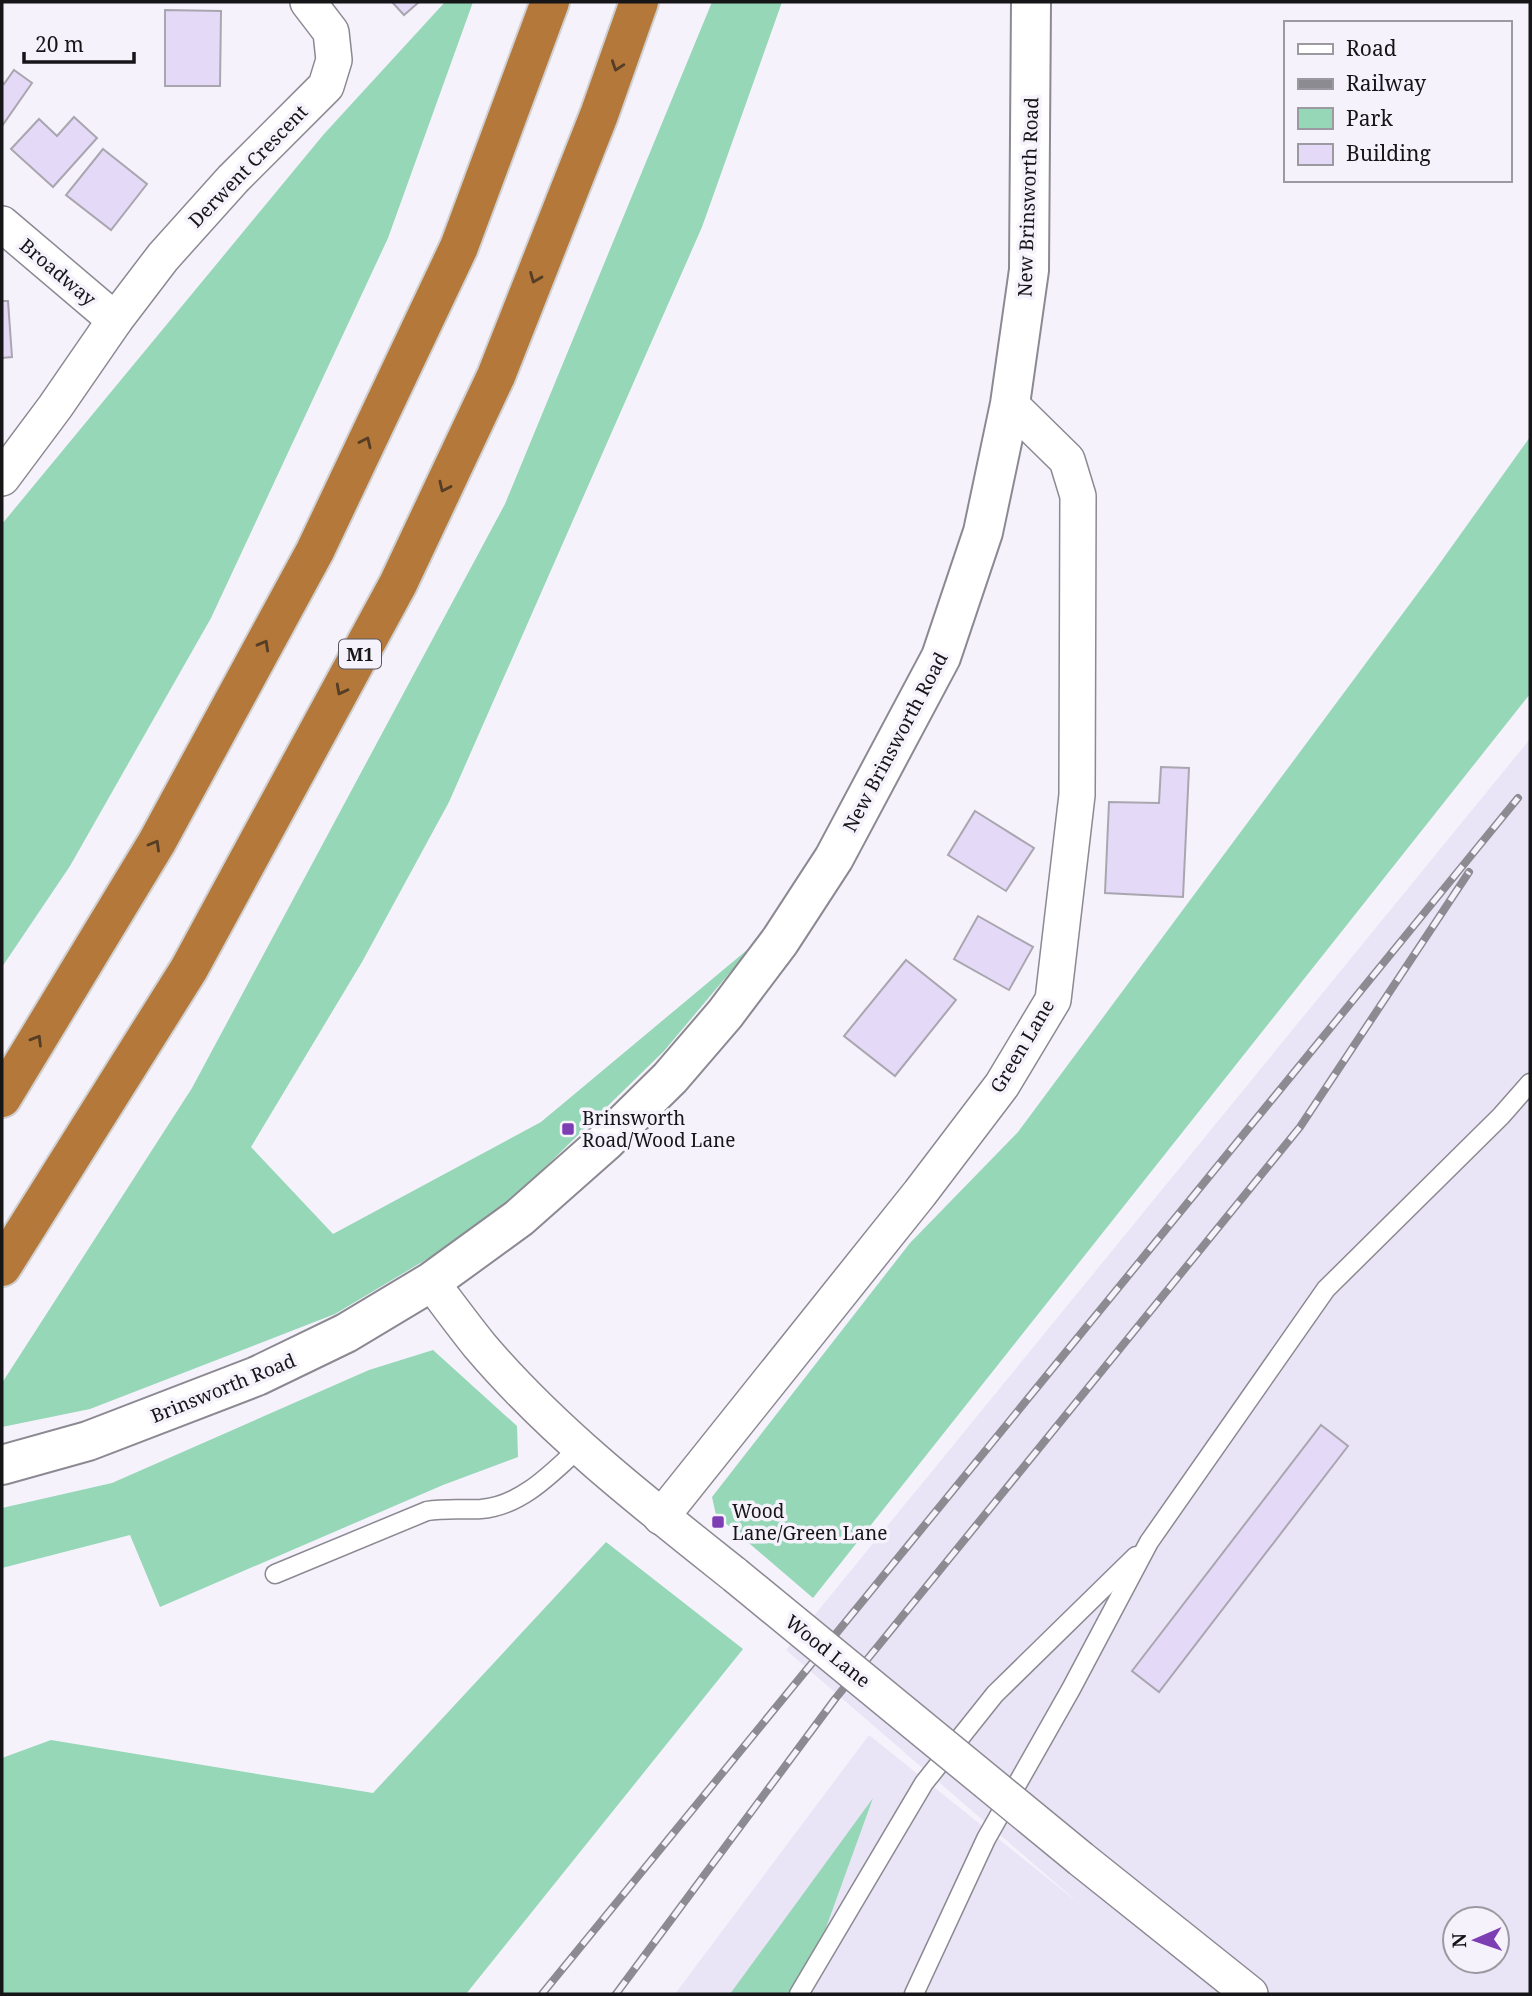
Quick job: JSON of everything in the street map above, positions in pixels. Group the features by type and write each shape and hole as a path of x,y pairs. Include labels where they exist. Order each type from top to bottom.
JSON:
{"highway":[{"path":"2,1098 157,842 315,551 459,247 550,2"},
{"name":"M1","path":"2,1267 189,969 398,584 496,376 599,116 639,2"}],"main road":[{"name":"New Brinsworth Road","path":"431,1282 519,1218 606,1141 670,1078 717,1023 780,941 834,858 941,657 983,532 1010,404 1029,270 1031,2"},
{"name":"Brinsworth Road","path":"2,1465 88,1441 257,1376 346,1333 431,1282"}],"street":[{"name":"Derwent Crescent","path":"115,320 172,247 233,179 326,86 334,60 331,32 308,2"},
{"name":"Broadway","path":"2,224 115,320"},
{"path":"2,478 115,320"},
{"name":"Green Lane","path":"661,1517 1002,1085 1053,1000 1077,795 1078,496 1067,460 1010,404"},
{"name":"Wood Lane","path":"431,1282 481,1347 580,1447 661,1517 1250,1994"}],"lane":[{"path":"914,1994 986,1839 1071,1689 1149,1542 1326,1289 1501,1116 1530,1083"},
{"path":"275,1574 427,1511 452,1507 482,1509 514,1500 546,1479 580,1447"},
{"path":"784,1994 803,1988 924,1783 995,1694 1149,1542"}],"shaded area":[{"path":"1530,739 1530,1994 675,1994 869,1735 1081,1905 786,1650"}],"green space":[{"path":"445,2 473,2 388,238 211,618 70,866 2,967 2,524 324,134"},
{"path":"712,2 782,2 702,227 449,802 362,962 251,1147 333,1234 541,1122 753,945 664,1051 489,1222 335,1314 90,1409 2,1427 2,1383 192,1088 505,504"},
{"path":"1530,437 1530,694 813,1598 716,1515 712,1497 910,1243 1018,1132 1435,570"},
{"path":"433,1350 517,1426 518,1457 443,1485 160,1607 130,1535 2,1568 2,1508 112,1483 369,1370"},
{"path":"606,1542 743,1649 466,1994 2,1994 2,1758 51,1740 373,1793"},
{"path":"873,1798 802,1994 730,1994"}],"building":[{"path":"392,2 419,2 404,15"},
{"path":"165,10 221,11 220,86 165,86"},
{"path":"14,70 32,83 2,126 2,82 4,84"},
{"path":"74,117 97,138 53,187 11,149 39,119 57,136"},
{"path":"103,149 147,184 111,230 66,195"},
{"path":"2,301 8,301 12,357 2,358"},
{"path":"1161,767 1189,768 1183,897 1105,893 1109,802 1159,803"},
{"path":"975,811 1034,848 1006,891 948,855"},
{"path":"978,916 1033,947 1009,990 954,959"},
{"path":"906,960 956,1000 895,1076 844,1036"},
{"path":"1321,1425 1348,1446 1159,1692 1132,1671"}],"railway":[{"path":"542,1994 1518,798"},
{"path":"616,1994 835,1699 1300,1127 1469,872"}],"place":[{"name":"Brinsworth Road/Wood Lane","path":"568,1129"},
{"name":"Wood Lane/Green Lane","path":"718,1522"}]}
